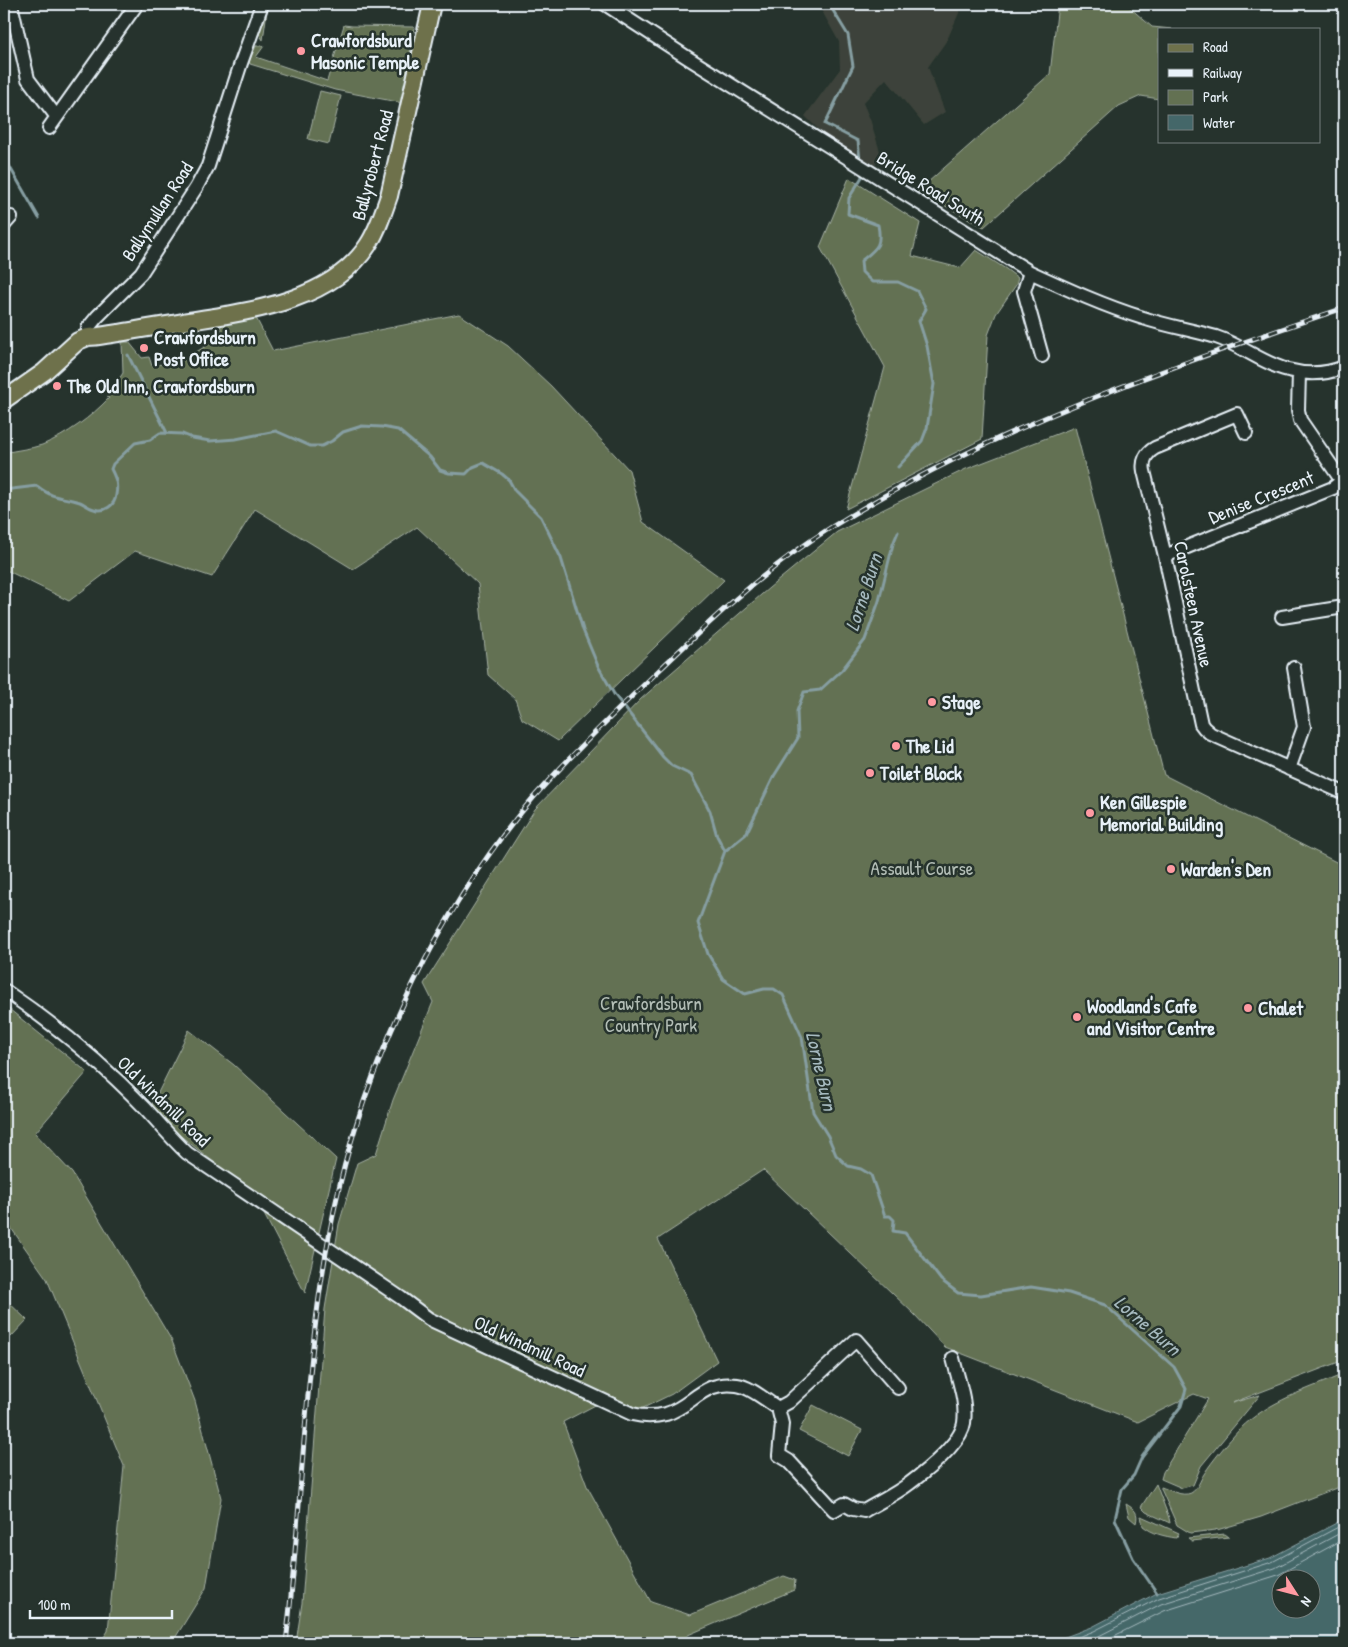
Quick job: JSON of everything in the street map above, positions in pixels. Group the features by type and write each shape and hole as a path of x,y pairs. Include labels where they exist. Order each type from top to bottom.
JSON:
{"main road":[{"name":"Ballyrobert Road","path":"88,337 237,314 273,305 304,294 330,281 354,262 367,246 378,226 389,196 432,4"},
{"path":"4,400 44,372 78,341 88,337"}],"street":[{"path":"12,4 28,79 56,116"},
{"path":"49,128 137,4"},
{"name":"Ballymullan Road","path":"88,337 88,328 97,317 141,273 196,188 208,166 262,4"},
{"name":"Bridge Road South","path":"605,4 1030,272 1085,297 1142,318 1218,338 1278,367 1299,372 1324,372 1344,367"},
{"path":"1030,272 1024,290 1042,356"},
{"path":"1299,372 1298,410 1300,420 1343,483"},
{"name":"Carolsteen Avenue","path":"1246,433 1237,414 1155,448 1145,457 1144,471 1165,556 1200,719 1204,728 1211,734 1344,793"},
{"name":"Denise Crescent","path":"1165,556 1343,483"},
{"path":"1282,617 1344,607"},
{"path":"1289,769 1304,727 1294,668"},
{"name":"Old Windmill Road","path":"4,990 34,1011 90,1056 145,1108 187,1153 429,1319 632,1414 647,1417 667,1414 706,1389 717,1386 737,1385 748,1389 778,1408"},
{"path":"898,1388 856,1340 789,1402 778,1408 782,1424 779,1455 789,1461 834,1510 844,1504 853,1509 864,1511 910,1484 960,1436 964,1424 964,1400 953,1358"}],"shaded area":[{"path":"818,4 963,4 947,40 928,67 945,112 924,125 886,79 863,103 882,158 875,165 824,135 805,116 840,69 839,42"}],"green space":[{"path":"268,4 263,40 258,32"},
{"path":"1058,4 1128,4 1152,27 1162,28 1158,28 1158,99 1141,96 1119,106 984,227 918,191 1050,74"},
{"path":"344,25 414,27 403,103 335,90 250,64 249,61 256,46 264,46 256,57 327,81"},
{"path":"320,91 341,96 329,144 308,139"},
{"path":"849,178 920,223 912,256 960,268 976,250 1018,278 1016,285 996,314 988,335 982,439 846,509 885,367 820,247"},
{"path":"459,314 508,346 551,386 629,470 643,522 724,580 558,741 522,719 515,699 488,675 478,584 417,527 353,569 255,509 212,577 135,551 69,601 4,569 4,453 42,445 51,441 78,425 102,405 109,398 107,397 123,373 122,342 129,342 142,358 149,357 152,366 185,359 222,336 220,322 255,316 273,351"},
{"name":"Crawfordsburn Country Park","path":"1075,427 1164,775 1344,866 1344,1360 1232,1403 1260,1395 1201,1466 1193,1485 1182,1488 1161,1479 1163,1472 1208,1399 1194,1394 1138,1422 945,1347 914,1314 763,1170 658,1239 717,1361 672,1394 639,1410 603,1401 563,1422 587,1486 651,1602 690,1615 784,1576 795,1580 794,1590 688,1635 681,1643 296,1643 302,1603 325,1309 339,1224 357,1163 376,1154 393,1100 433,1002 424,984 535,809 641,699 837,532 966,469"},
{"path":"4,1005 87,1072 35,1133 72,1173 172,1341 195,1401 221,1498 206,1588 172,1643 100,1643 108,1631 124,1466 47,1279 4,1218"},
{"path":"189,1030 234,1065 336,1159 305,1293 253,1193 149,1111"},
{"path":"4,1298 27,1320 11,1337 4,1330"},
{"path":"1344,1374 1344,1485 1261,1517 1217,1530 1190,1533 1177,1525 1161,1487 1180,1494 1191,1493 1221,1451 1251,1419 1276,1403"},
{"path":"813,1405 862,1430 848,1456 799,1431"},
{"path":"1156,1484 1170,1523 1146,1512 1141,1507"},
{"path":"1126,1504 1135,1511 1137,1516 1136,1523 1129,1517"},
{"path":"1141,1516 1179,1533 1176,1538 1155,1533 1143,1526"},
{"path":"1225,1534 1229,1537 1192,1541 1188,1538"}],"water":[{"path":"1344,1519 1344,1643 1049,1643 1092,1627 1157,1593 1270,1558"}],"waterway":[{"name":"Lorne Burn","path":"829,4 848,35 853,66 825,124 858,141 860,160"},
{"path":"4,157 39,218"},
{"name":"Lorne Burn","path":"861,171 862,177 849,198 848,214 878,225 879,238 877,246 861,261 862,272 872,282 898,282 917,291 926,309 919,321 927,346 934,384 927,428 922,441 898,467"},
{"path":"128,355 167,433"},
{"path":"4,490 37,486 54,496 80,502 90,508 106,509 112,505 116,495 116,482 111,469 113,464 135,443 150,440 160,433 182,434 210,441 236,439 276,431 310,446 322,446 343,432 362,426 382,427 398,430 430,457 440,470 449,473 466,474 473,467 483,463 509,480 515,491 541,517 561,558 583,630 598,666 614,694 663,757 672,766 691,775 710,811 717,836 725,851"},
{"name":"Lorne Burn","path":"898,532 893,544 879,601 865,640 842,670 820,690 804,692 797,711 798,738 774,776 746,834 725,851 698,923 708,954 723,979 745,994 764,989 774,989 783,995 802,1037 813,1112 828,1136 836,1155 848,1166 861,1169 871,1175 885,1216 890,1216 894,1220 893,1231 905,1233 941,1280 958,1293 981,1295 1031,1287 1069,1293 1105,1305 1174,1367 1186,1389 1181,1406 1142,1457 1134,1475 1122,1489 1115,1519 1133,1558 1157,1593"}],"railway":[{"path":"286,1643 318,1301 327,1244 339,1188 370,1085 390,1033 440,932 469,884 500,839 533,798 576,752 620,707 693,638 736,598 805,544 830,528 952,460 1016,430 1146,377 1344,308"}],"place":[{"name":"Crawfordsburd Masonic Temple","path":"301,51"},
{"name":"Crawfordsburn Post Office","path":"144,348"},
{"name":"The Old Inn, Crawfordsburn","path":"57,386"},
{"name":"Stage","path":"932,702"},
{"name":"The Lid","path":"896,746"},
{"name":"Toilet Block","path":"870,773"},
{"name":"Ken Gillespie Memorial Building","path":"1090,813"},
{"name":"Warden's Den","path":"1171,869"},
{"name":"Chalet","path":"1248,1008"},
{"name":"Woodland's Cafe and Visitor Centre","path":"1077,1017"}],"park label":[{"name":"Assault Course","path":"922,868"}]}
